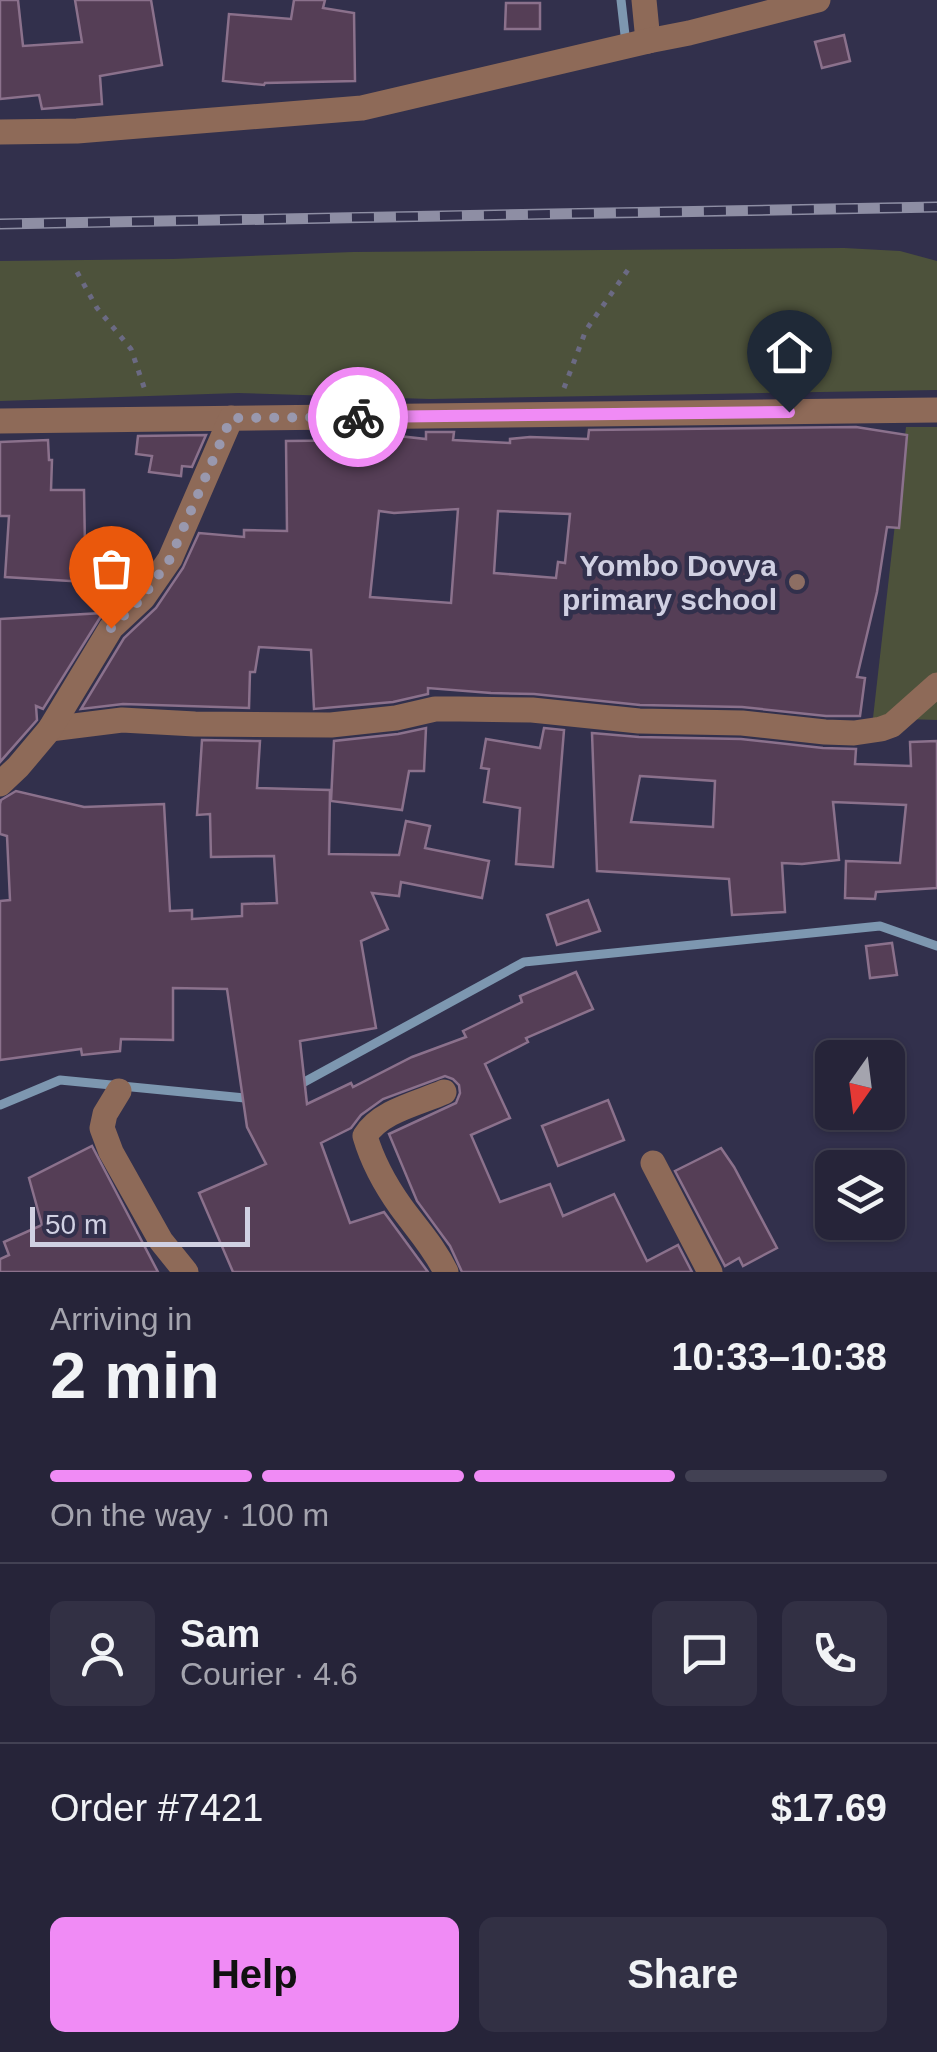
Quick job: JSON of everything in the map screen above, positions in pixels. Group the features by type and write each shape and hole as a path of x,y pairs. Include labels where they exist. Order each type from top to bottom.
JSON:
{"street":[{"path":"644,0 648,41"},
{"path":"0,132 77,131 362,108 689,34 818,0"},
{"path":"0,421 937,410"},
{"path":"0,784 50,729 111,628 142,598 170,559 231,418"},
{"path":"50,729 122,720 331,725 459,709 532,710 854,733 892,725 937,686"},
{"path":"119,1090 102,1128 111,1152 161,1241 186,1272"},
{"path":"444,1092 392,1114 376,1123 365,1136 398,1204 437,1252 446,1272"},
{"path":"653,1163 710,1272"}],"path":[{"path":"554,414 586,330 632,264"},
{"path":"77,272 97,308 131,349 156,419"}],"green space":[{"path":"844,248 900,251 937,261 937,390 430,399 238,393 0,401 0,261 353,252"},
{"path":"906,427 937,427 937,720 873,718"}],"building":[{"path":"0,0 18,0 23,46 82,42 75,0 151,0 162,65 100,76 102,104 42,109 39,95 0,99"},
{"path":"294,0 325,0 323,8 354,13 355,81 264,85 223,81 229,14 291,19"},
{"path":"506,3 540,3 540,29 505,29"},
{"path":"844,35 850,61 822,68 815,42"},
{"path":"856,427 907,435 899,528 887,527 857,677 865,678 860,716 742,707 640,705 428,688 428,694 393,702 314,709 311,650 259,647 255,672 250,672 249,708 123,704 81,709 124,638 156,608 183,568 199,533 244,537 244,530 287,531 286,441 380,440 380,434 426,439 426,432 454,432 453,440 510,443 510,439 530,437 588,439 589,430","holes":["458,509 451,603 370,597 379,511","498,511 570,514 565,563 558,562 556,578 494,573"]},
{"path":"206,435 192,467 182,466 181,476 149,472 152,456 136,454 138,436"},
{"path":"48,440 51,490 84,490 85,547 94,549 86,582 5,577 9,516 0,516 0,442"},
{"path":"103,613 43,709 36,706 37,720 0,762 0,619"},
{"path":"426,728 424,771 409,771 402,810 331,801 334,741"},
{"path":"544,728 564,730 553,867 516,864 520,808 484,802 489,769 481,768 486,739 540,748"},
{"path":"592,733 741,739 856,749 855,764 911,766 910,742 937,741 937,888 876,892 875,899 845,898 846,861 900,863 906,805 833,802 839,860 782,863 785,912 732,915 729,879 597,871","holes":["640,776 715,781 713,827 631,822"]},
{"path":"202,740 260,741 257,788 330,790 329,854 399,855 406,821 430,826 425,848 489,861 482,898 401,882 399,896 372,893 388,929 361,941 376,1028 300,1041 307,1104 466,1037 463,1031 522,1002 520,996 576,972 593,1009 526,1038 528,1042 485,1064 510,1118 471,1135 500,1202 550,1184 563,1216 614,1194 647,1261 678,1245 692,1272 462,1272 450,1246 417,1201 389,1134 456,1103 459,1085 445,1076 383,1099 351,1128 321,1143 350,1223 384,1212 428,1272 233,1272 199,1193 266,1164 247,1127 227,989 173,988 173,1040 121,1039 120,1051 82,1055 81,1049 0,1060 0,901 10,900 7,836 0,834 0,804 16,791 84,807 164,804 170,911 192,910 192,919 242,916 242,904 277,903 274,856 211,857 210,814 197,815"},
{"path":"588,900 600,931 557,945 547,915"},
{"path":"892,943 897,975 870,978 866,946"},
{"path":"608,1100 624,1140 558,1166 542,1126"},
{"path":"92,1146 158,1272 0,1272 0,1259 9,1255 4,1242 42,1225 29,1178"},
{"path":"721,1148 777,1248 743,1266 739,1258 725,1266 675,1171"}],"waterway":[{"path":"621,0 625,35"},
{"path":"297,1086 524,962 880,926 937,946"},
{"path":"0,1105 60,1080 255,1099"}],"railway":[{"path":"0,224 937,207"}],"way so far":[{"path":"111,628 142,598 170,559 231,418 358,417"}],"place":[{"name":"Yombo Dovya primary school","path":"797,582"}],"route":[{"path":"358,417 789,412"}]}
